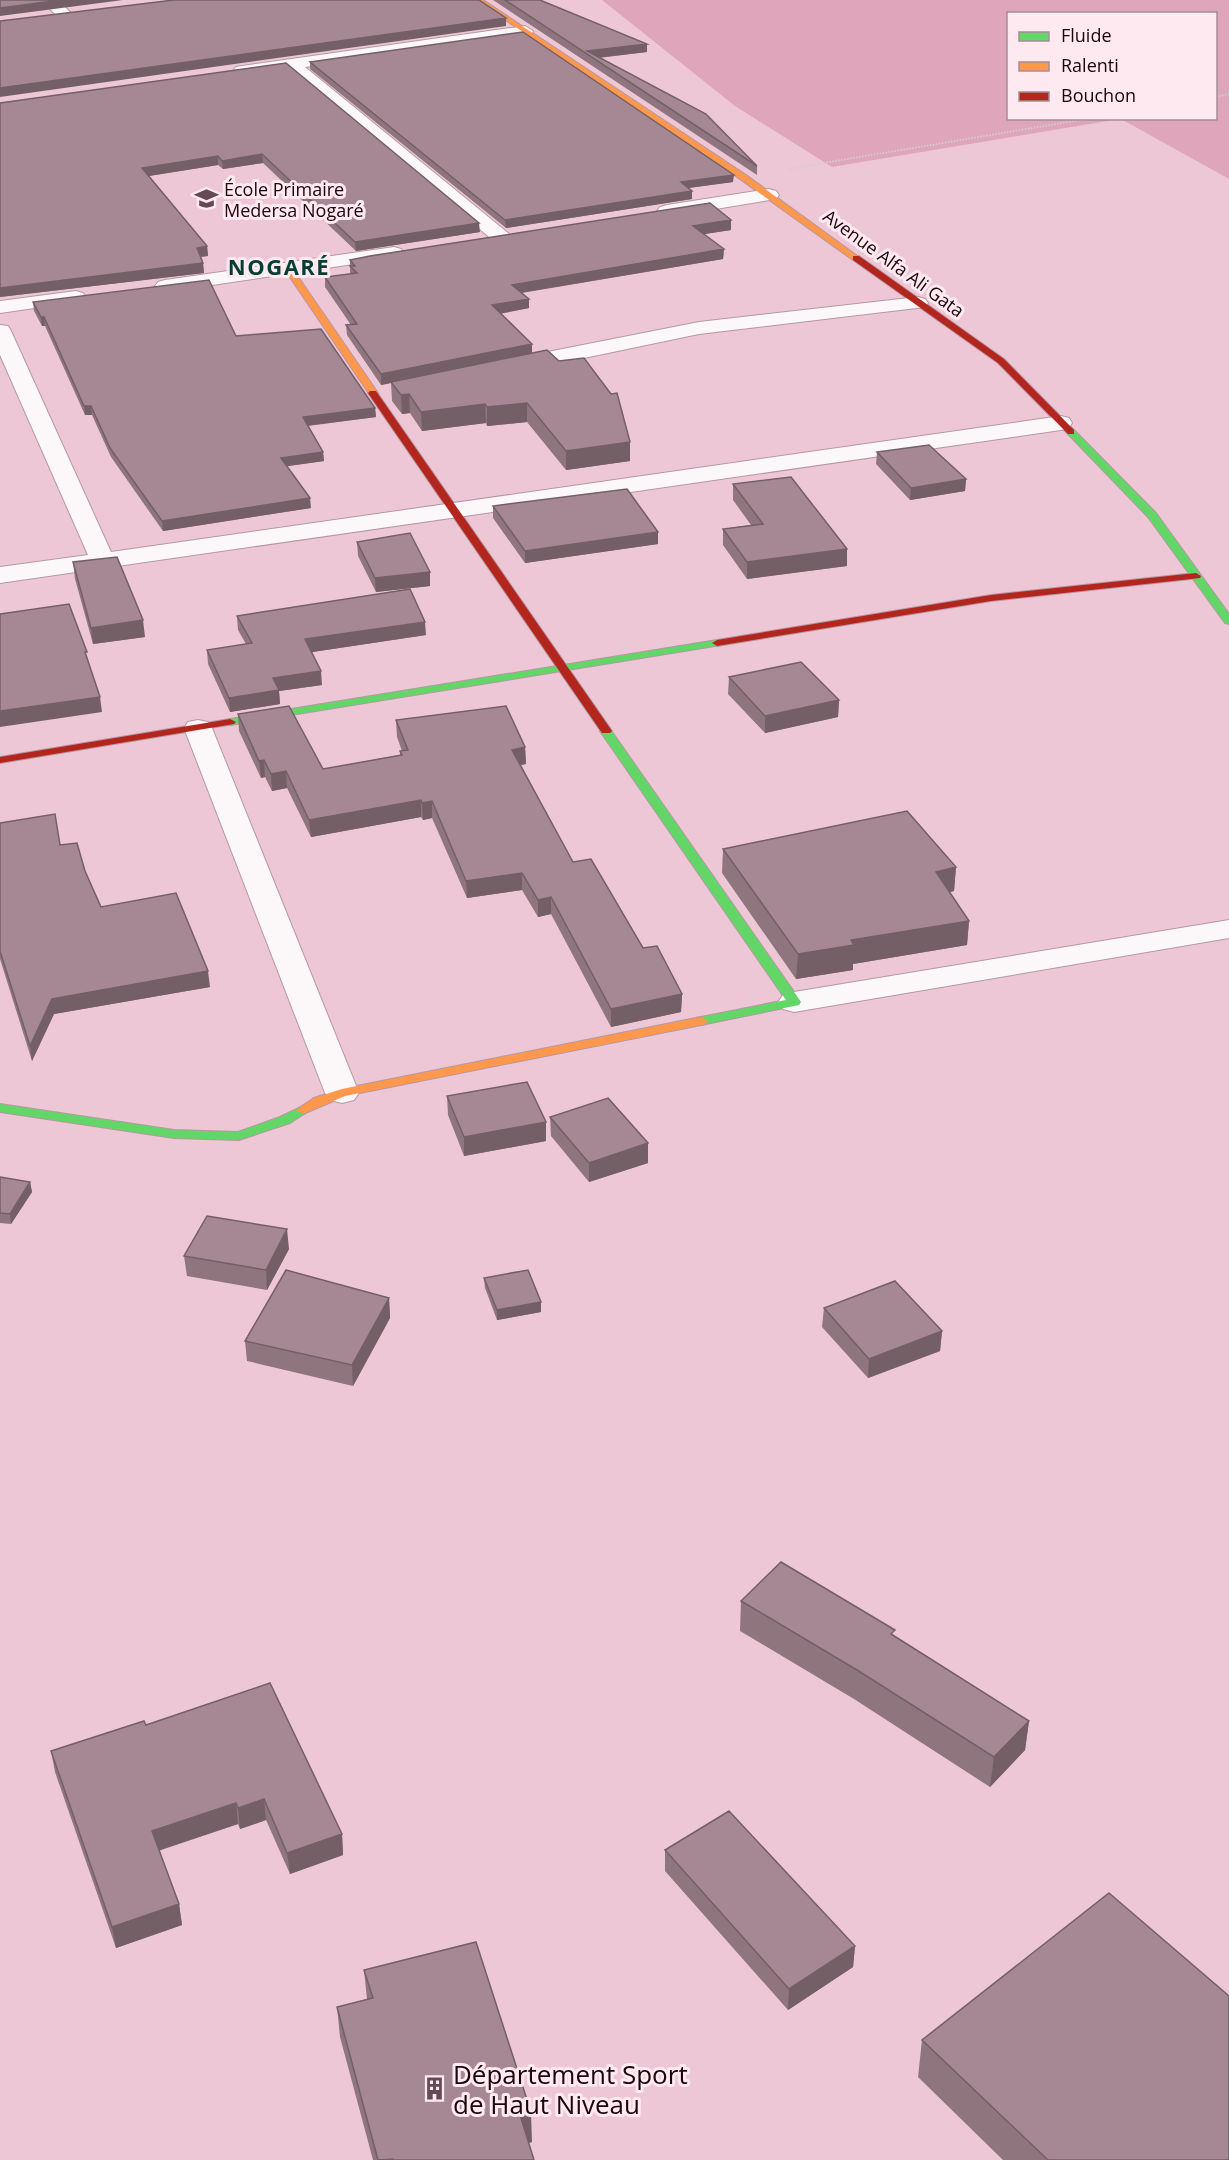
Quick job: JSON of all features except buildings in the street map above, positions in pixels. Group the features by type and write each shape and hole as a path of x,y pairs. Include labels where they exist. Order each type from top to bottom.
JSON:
{"street":[{"path":"43,18 70,14 49,0"},
{"name":"Avenue Alfa Ali Gata","path":"479,0 743,177 1001,361 1152,515 1229,621"},
{"path":"222,74 525,31"},
{"path":"291,64 501,237"},
{"path":"652,213 769,195"},
{"path":"477,240 524,233"},
{"path":"150,288 290,270 419,249"},
{"path":"290,270 453,511 794,1002"},
{"path":"0,307 93,295"},
{"path":"493,370 699,328 918,303"},
{"path":"0,331 103,561"},
{"path":"376,395 399,390"},
{"path":"0,575 1061,423"},
{"path":"0,760 991,598 1196,576"},
{"path":"198,728 342,1093"},
{"path":"0,1108 174,1134 239,1136 285,1120 319,1101 342,1093 794,1002 1229,929"}],"path":[{"path":"743,177 1080,120"}],"shaded area":[{"path":"602,0 1229,0 1229,179 1123,120 1217,120 1217,12 1007,12 1007,120 1114,120 832,167 735,106"}],"traffic: fast":[{"path":"1071,432 1152,515 1229,621"},
{"path":"230,722 717,643"},
{"path":"606,731 794,1002 701,1021"},
{"path":"0,1108 174,1134 239,1136 285,1120 303,1110"}],"traffic: slow":[{"path":"479,0 743,177 856,258"},
{"path":"289,270 373,393"},
{"path":"303,1110 319,1101 342,1093 701,1021"}],"traffic: jam":[{"path":"856,258 1001,361 1071,432"},
{"path":"373,393 606,731"},
{"path":"717,643 991,598 1196,576"},
{"path":"0,760 230,722"}],"place":[{"name":"École Primaire Medersa Nogaré","path":"206,199"},
{"name":"Département Sport de Haut Niveau","path":"435,2089"}],"district":[{"name":"NOGARÉ","path":"279,266"}]}
